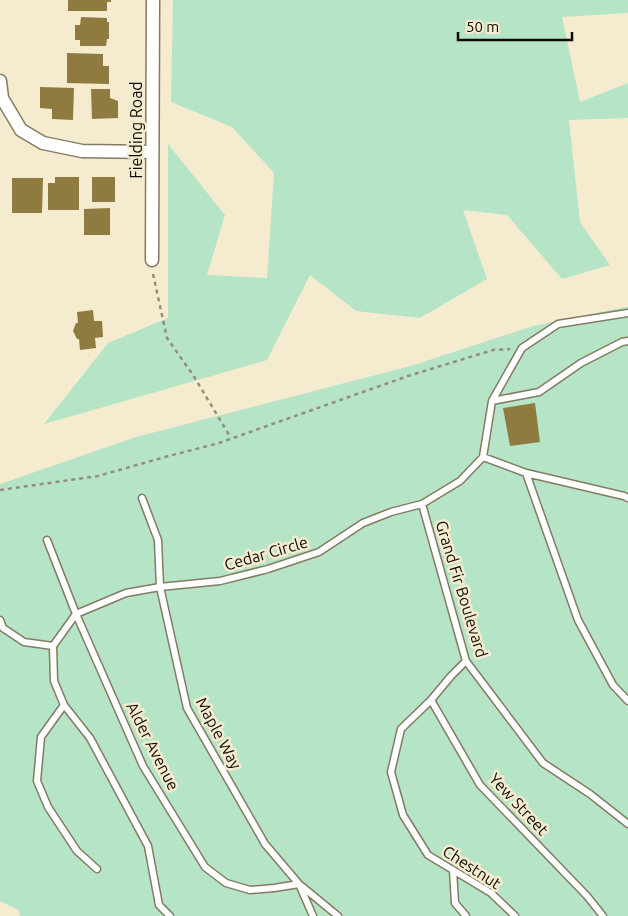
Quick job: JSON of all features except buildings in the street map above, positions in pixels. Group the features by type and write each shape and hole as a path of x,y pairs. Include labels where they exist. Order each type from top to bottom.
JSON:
{"street":[{"name":"Fielding Road","path":"152,265 153,0"},
{"path":"0,81 2,98 20,130 43,143 82,151 152,152"}],"lane":[{"path":"628,312 558,324 522,348 492,401 484,456 526,473 628,498"},
{"path":"492,401 539,392 581,364 622,342 628,341"},
{"name":"Cedar Circle","path":"76,614 126,593 220,580 268,569 319,552 363,522 422,504 460,482 484,456"},
{"path":"526,473 578,620 613,685 628,701"},
{"name":"Maple Way","path":"142,498 158,540 160,587 187,708 265,844 299,884 338,916"},
{"name":"Grand Fir Boulevard","path":"422,504 466,661 543,763 590,794 628,824"},
{"name":"Alder Avenue","path":"47,540 76,614 143,766 205,867 226,883 250,890 299,884"},
{"path":"76,614 53,646 54,681 64,705 90,738 148,846 159,905 170,916"},
{"path":"0,620 3,628 24,642 53,646"},
{"name":"Chestnut","path":"466,661 401,730 391,772 403,816 428,855 491,893 515,916"},
{"name":"Yew Street","path":"431,700 480,785 587,896 603,916"},
{"path":"64,705 40,737 37,781 48,807 77,852 97,869"},
{"path":"453,870 455,903 466,916"},
{"path":"299,884 313,916"}],"path":[{"path":"152,265 167,338 231,439"},
{"path":"0,490 98,476 231,439 408,376 493,350 522,348"}],"green space":[{"path":"173,0 628,0 628,13 562,17 580,102 628,83 628,118 569,120 580,222 610,265 562,279 507,215 463,210 487,279 420,318 356,311 310,275 267,360 44,424 108,343 168,318 168,144 225,215 207,275 267,278 274,173 232,127 171,102"},
{"path":"628,307 628,916 20,916 18,910 0,901 0,484 136,437 414,365 533,326"}]}
